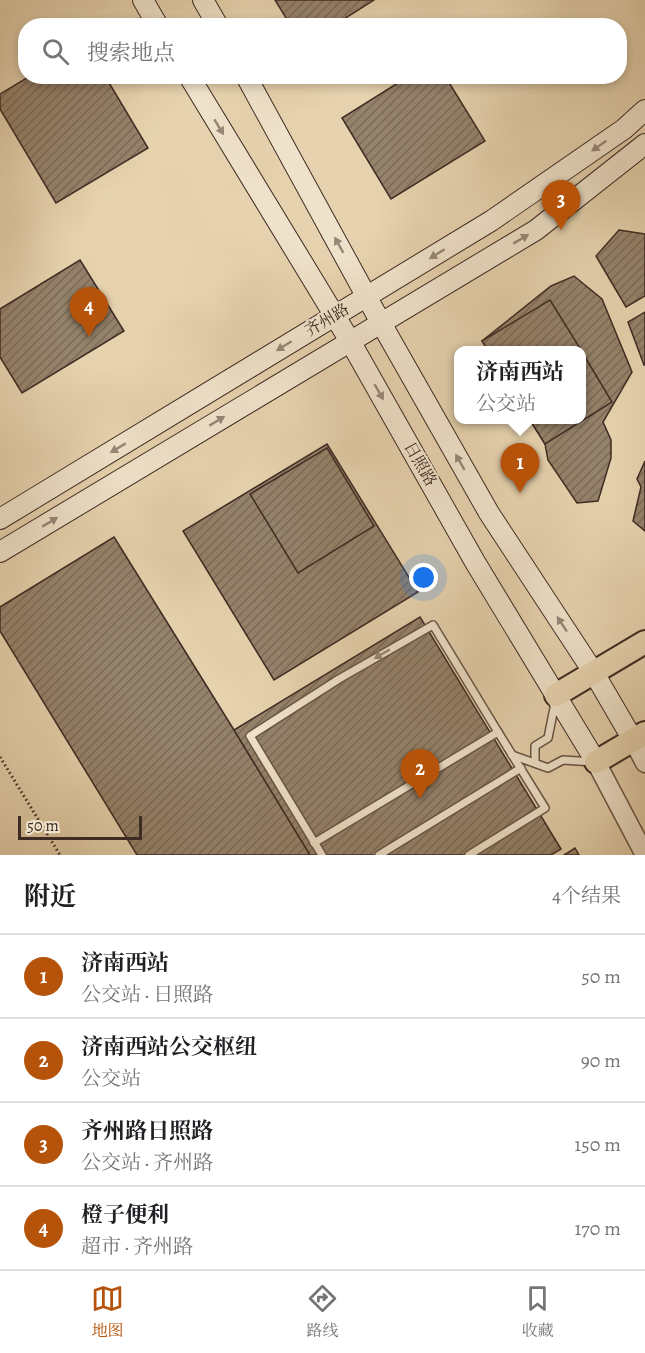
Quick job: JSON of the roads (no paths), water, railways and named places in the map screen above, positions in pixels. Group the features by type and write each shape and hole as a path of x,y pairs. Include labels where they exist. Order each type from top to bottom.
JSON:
{"main road":[{"path":"143,0 153,18"},
{"path":"203,0 213,18"},
{"name":"日照路","path":"194,84 350,341 475,562 596,762"},
{"path":"250,84 489,513 594,673 641,737 596,762"},
{"name":"齐州路","path":"0,519 490,220 624,129 645,110"},
{"name":"齐州路","path":"0,552 536,230 645,144"},
{"path":"556,695 645,642"}],"street":[{"path":"641,737 645,763"},
{"name":"日照路","path":"596,762 645,855"}],"lane":[{"path":"322,855 250,736 339,679 433,625 545,808 469,855"},
{"path":"535,762 535,746 548,738 556,695"},
{"path":"315,843 498,732"},
{"path":"512,754 548,768 563,760 596,762"},
{"path":"379,855 520,768"}],"place":[{"name":"齐州路日照路","path":"561,230"},
{"name":"橙子便利","path":"89,337"},
{"name":"济南西站","path":"520,493"},
{"name":"济南西站公交枢纽","path":"420,799"}]}
